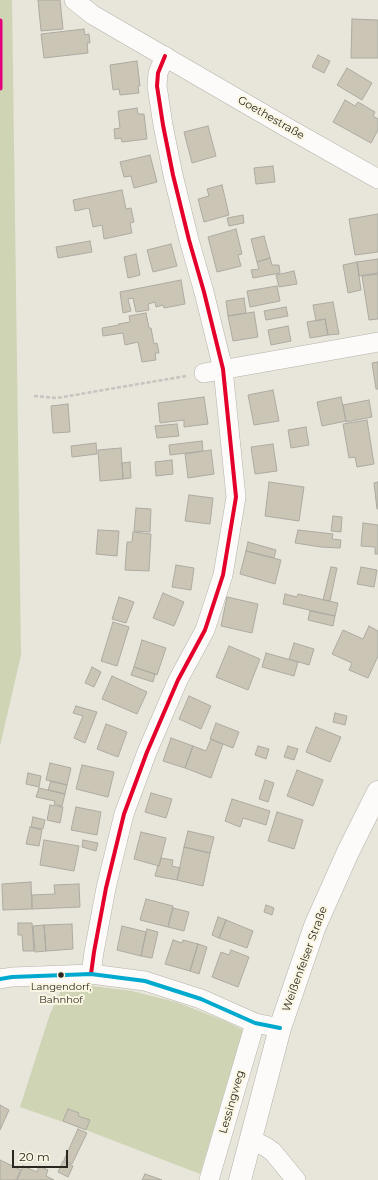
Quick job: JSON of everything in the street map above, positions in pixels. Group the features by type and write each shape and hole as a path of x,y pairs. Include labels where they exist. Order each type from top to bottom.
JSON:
{"street":[{"name":"Goethestraße","path":"74,0 93,14 378,179"},
{"path":"91,974 106,888 124,814 146,752 178,680 205,630 223,575 236,497 223,369 173,175 163,125 157,86 158,73 165,56"},
{"path":"204,373 378,342"},
{"name":"Weißenfelser Straße","path":"240,1180 280,1028 315,926 348,852 378,792"},
{"path":"0,979 12,977 91,974 145,981 201,999 254,1023 280,1028"},
{"name":"Lessingweg","path":"209,1180 254,1023"},
{"path":"250,1139 266,1147 272,1152 296,1180"}],"path":[{"path":"34,396 57,398 204,373"}],"green space":[{"path":"0,0 12,0 21,655 0,746"},
{"path":"64,984 132,991 176,1002 225,1021 243,1030 200,1174 86,1130 20,1107 50,1014"}],"building":[{"path":"38,0 60,0 63,29 41,31"},
{"path":"352,19 378,20 378,58 351,58"},
{"path":"84,29 85,35 89,34 90,43 87,43 88,53 44,58 41,34"},
{"path":"318,55 330,61 324,73 312,67"},
{"path":"137,61 140,86 138,86 139,93 120,95 119,89 113,90 110,65"},
{"path":"347,68 372,83 362,100 337,85"},
{"path":"345,100 355,106 358,102 375,112 373,116 378,119 378,130 371,143 333,122"},
{"path":"137,108 138,114 144,114 147,139 122,142 121,138 115,139 114,129 120,128 118,111"},
{"path":"208,126 216,156 192,163 184,132"},
{"path":"150,155 157,182 134,188 131,176 124,177 120,162"},
{"path":"273,166 275,182 256,184 254,168"},
{"path":"222,185 229,215 204,222 198,199 209,196 207,189"},
{"path":"122,190 126,209 131,208 134,222 130,223 132,233 104,239 102,225 93,227 89,208 75,211 73,200"},
{"path":"378,214 378,252 355,255 349,219"},
{"path":"243,215 244,223 229,226 227,218"},
{"path":"236,229 242,254 238,255 241,266 217,272 208,237"},
{"path":"264,236 270,258 257,262 251,239"},
{"path":"90,241 92,252 58,258 56,247"},
{"path":"171,244 177,266 153,272 147,250"},
{"path":"136,254 140,275 128,278 124,257"},
{"path":"270,258 272,265 279,265 280,273 253,278 251,270 259,269 257,262"},
{"path":"378,259 378,273 359,276 357,262"},
{"path":"357,262 361,290 348,293 343,265"},
{"path":"294,271 297,284 279,287 276,275"},
{"path":"378,274 378,319 369,320 362,276"},
{"path":"181,280 185,304 164,308 163,305 156,307 155,302 148,304 149,310 136,312 133,298 128,299 131,311 123,313 120,292"},
{"path":"277,286 280,301 250,307 247,291"},
{"path":"244,298 246,313 228,316 226,301"},
{"path":"333,302 339,334 328,335 325,319 316,321 313,305"},
{"path":"286,307 288,316 266,320 264,311"},
{"path":"254,312 258,337 233,341 228,316"},
{"path":"146,313 154,344 157,343 159,353 155,353 156,360 142,362 138,342 125,345 123,333 103,336 102,328 130,322 129,316"},
{"path":"325,319 328,335 310,338 307,322"},
{"path":"288,326 291,341 271,345 268,330"},
{"path":"378,362 378,389 376,389 372,363"},
{"path":"273,390 279,421 254,425 248,395"},
{"path":"204,397 208,424 184,427 184,420 160,423 158,403"},
{"path":"341,397 346,421 322,426 317,402"},
{"path":"369,400 372,417 346,422 343,405"},
{"path":"68,404 70,432 53,433 51,406"},
{"path":"367,420 374,464 357,467 355,457 349,458 343,424"},
{"path":"177,424 179,436 157,438 155,426"},
{"path":"306,427 309,445 291,448 288,430"},
{"path":"202,441 203,451 170,455 169,445"},
{"path":"96,443 97,454 72,457 71,446"},
{"path":"273,444 277,471 255,474 251,447"},
{"path":"121,448 123,479 100,481 98,450"},
{"path":"211,450 214,474 188,478 185,454"},
{"path":"172,460 173,474 156,476 155,462"},
{"path":"130,462 131,478 123,479 122,463"},
{"path":"269,482 304,487 299,521 265,516"},
{"path":"378,482 378,509 377,509 374,483"},
{"path":"189,495 213,498 210,524 185,521"},
{"path":"136,508 151,509 150,532 134,531"},
{"path":"333,516 342,517 341,532 331,531"},
{"path":"363,523 378,525 378,554 375,554 375,547 361,546"},
{"path":"98,530 119,531 117,556 96,554"},
{"path":"298,530 333,534 332,539 341,540 340,548 295,543"},
{"path":"133,532 151,534 149,571 125,570 127,542 132,542"},
{"path":"248,542 276,550 274,558 246,551"},
{"path":"246,551 281,560 275,584 240,574"},
{"path":"176,565 194,568 191,590 172,587"},
{"path":"331,567 337,568 330,601 323,600"},
{"path":"361,567 377,570 374,587 357,584"},
{"path":"163,593 184,602 174,626 153,618"},
{"path":"285,594 297,597 298,594 338,603 335,616 283,604"},
{"path":"119,597 134,602 126,623 112,619"},
{"path":"227,597 258,604 252,633 221,626"},
{"path":"310,611 335,616 333,626 308,620"},
{"path":"113,622 129,627 117,666 101,661"},
{"path":"369,626 378,631 378,656 368,678 349,670 352,663 332,654 343,630 363,639"},
{"path":"142,640 166,648 157,675 134,667"},
{"path":"294,643 314,649 309,665 289,659"},
{"path":"229,646 260,659 248,690 216,677"},
{"path":"266,653 298,662 294,676 262,667"},
{"path":"92,667 101,672 94,687 85,683"},
{"path":"134,667 155,674 153,682 131,675"},
{"path":"112,676 147,692 137,714 102,699"},
{"path":"189,696 211,706 201,729 179,719"},
{"path":"76,706 97,712 85,743 74,738 83,716 73,713"},
{"path":"335,713 347,716 345,725 333,722"},
{"path":"216,723 239,732 233,748 210,739"},
{"path":"106,724 127,732 118,757 97,749"},
{"path":"316,727 341,737 330,762 306,752"},
{"path":"171,738 193,746 185,768 163,761"},
{"path":"211,739 223,744 211,778 185,768 193,746 206,751"},
{"path":"258,746 269,749 266,759 255,755"},
{"path":"288,746 298,749 294,760 284,757"},
{"path":"50,763 71,768 67,785 46,780"},
{"path":"82,765 114,772 108,797 76,789"},
{"path":"297,770 323,780 313,806 287,796"},
{"path":"28,773 41,776 39,787 26,784"},
{"path":"265,780 274,783 268,802 259,799"},
{"path":"51,781 67,785 65,794 48,790"},
{"path":"39,788 65,794 62,806 54,804 55,801 36,797"},
{"path":"151,793 172,799 166,818 145,812"},
{"path":"232,799 270,811 266,825 243,818 240,827 225,821"},
{"path":"50,805 63,807 60,823 47,820"},
{"path":"76,807 101,812 97,835 71,830"},
{"path":"277,812 303,820 294,849 268,841"},
{"path":"33,817 45,820 43,829 31,827"},
{"path":"30,827 42,830 39,846 26,844"},
{"path":"188,831 214,837 210,853 184,847"},
{"path":"141,832 166,838 159,866 134,859"},
{"path":"44,840 79,846 74,871 40,865"},
{"path":"83,840 98,843 96,851 82,847"},
{"path":"184,847 210,853 203,886 177,880"},
{"path":"161,858 173,860 172,866 180,868 177,880 155,876"},
{"path":"31,882 32,909 3,910 2,884"},
{"path":"79,884 80,907 32,909 32,895 55,894 54,885"},
{"path":"146,899 173,906 168,927 140,920"},
{"path":"266,905 274,908 272,915 264,912"},
{"path":"173,908 189,912 184,931 168,927"},
{"path":"218,917 226,920 219,938 212,935"},
{"path":"226,920 253,931 247,948 219,938"},
{"path":"18,923 32,923 34,951 23,951 22,935 18,935"},
{"path":"72,924 73,949 46,951 44,925"},
{"path":"44,925 46,951 35,952 33,926"},
{"path":"122,926 146,932 141,956 117,950"},
{"path":"147,929 158,932 152,958 141,956"},
{"path":"173,940 182,943 183,940 198,944 190,971 165,964"},
{"path":"198,944 207,947 199,974 190,971"},
{"path":"231,950 249,957 238,987 212,977 221,952 229,955"},
{"path":"0,1105 9,1110 0,1130"},
{"path":"68,1109 79,1113 78,1116 90,1120 86,1130 63,1121"},
{"path":"78,1129 87,1133 72,1164 64,1160"},
{"path":"0,1160 21,1170 16,1180 0,1180"},
{"path":"63,1161 73,1166 68,1177 58,1172"},
{"path":"23,1166 37,1172 39,1166 48,1170 46,1176 54,1180 17,1180"},
{"path":"145,1174 162,1180 142,1180"}],"transit line":[{"path":"0,21 0,88"},
{"path":"91,974 106,888 124,814 147,752 178,680 205,630 223,575 236,497 223,369 173,175 163,125 157,86 158,73 165,56"},
{"path":"0,979 12,977 91,974 145,981 201,999 255,1023 280,1028"}],"place":[{"name":"Langendorf, Bahnhof","path":"61,975"}]}
